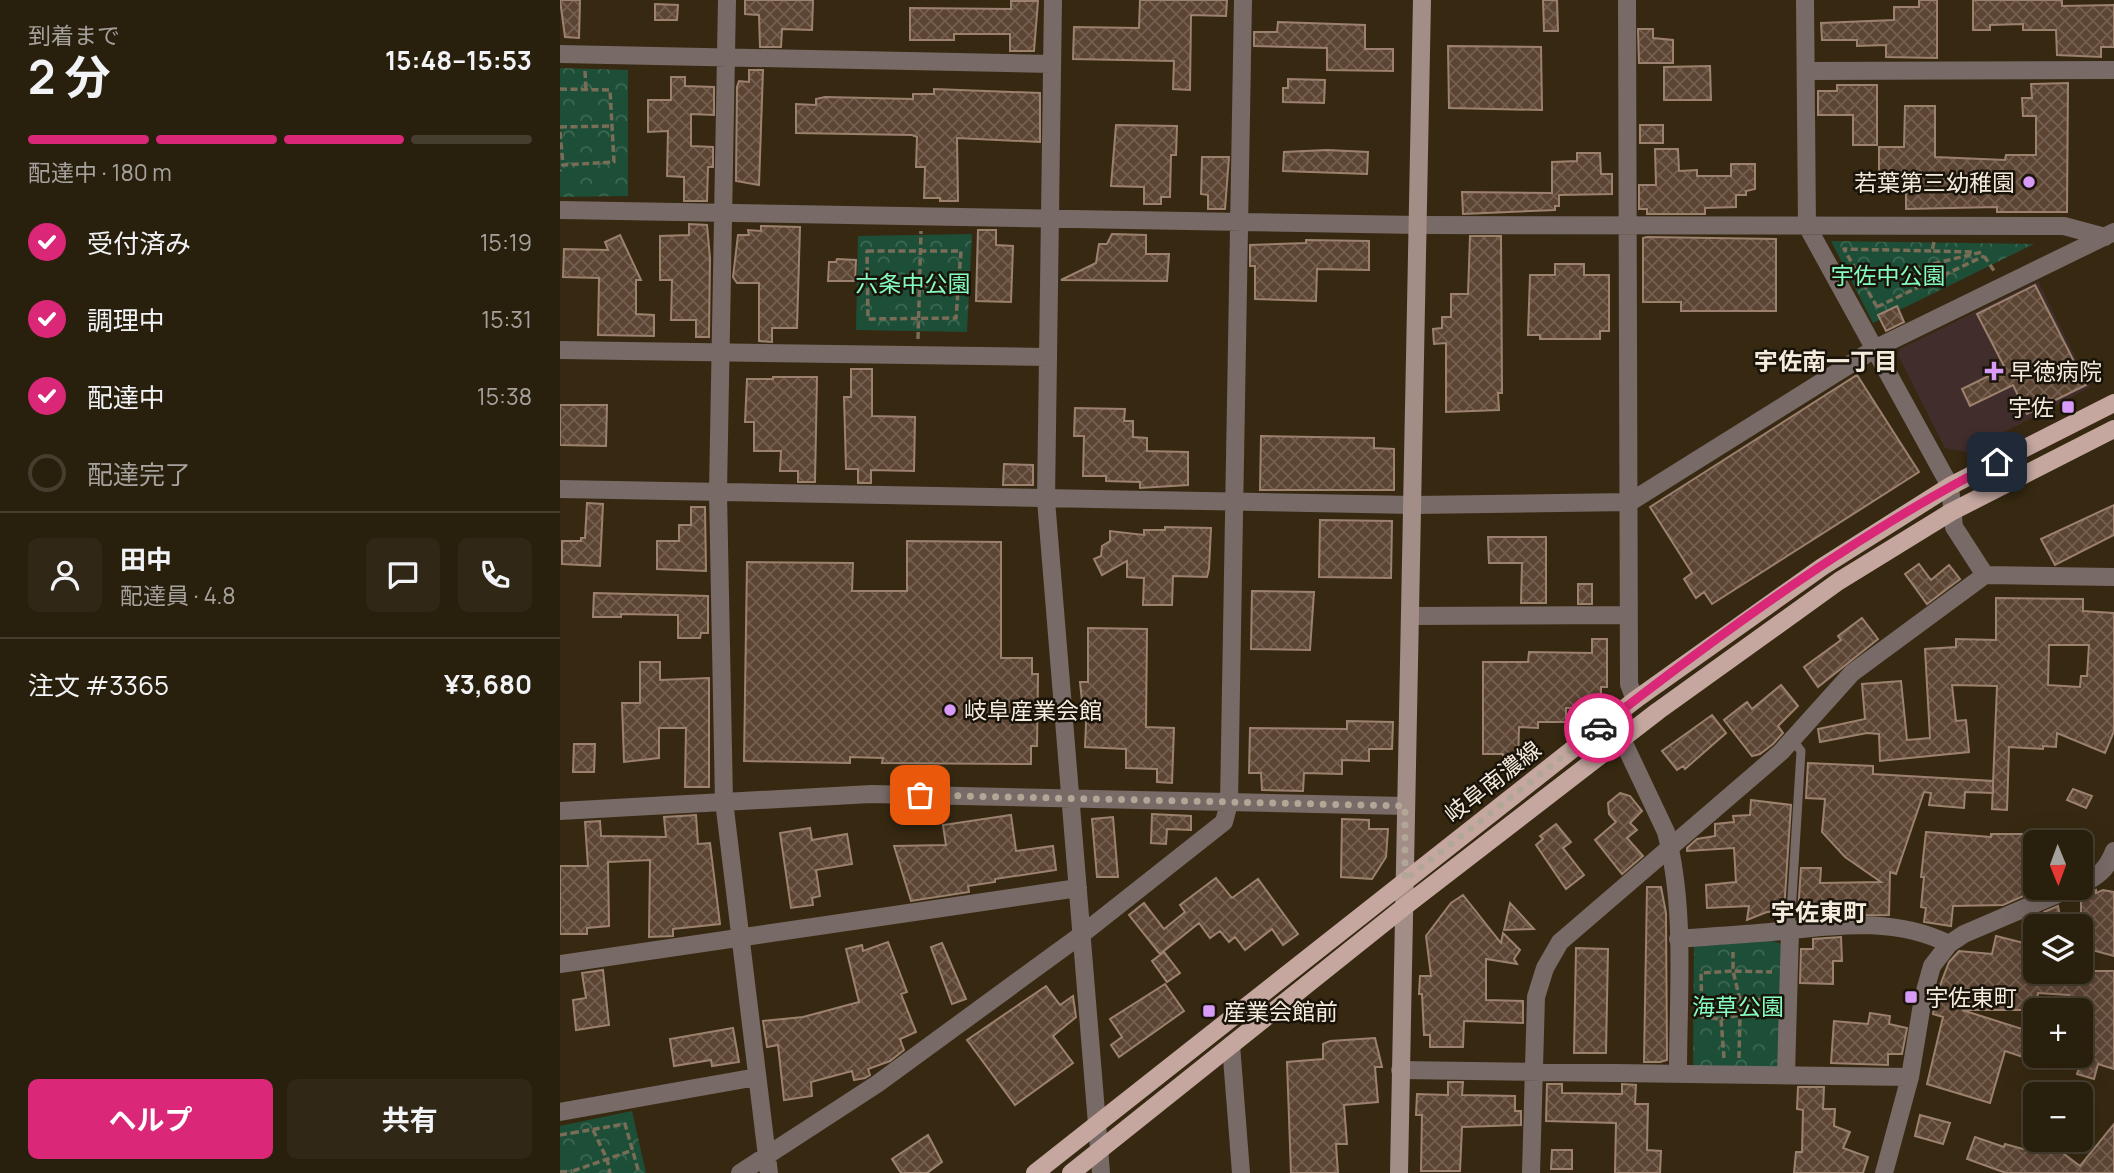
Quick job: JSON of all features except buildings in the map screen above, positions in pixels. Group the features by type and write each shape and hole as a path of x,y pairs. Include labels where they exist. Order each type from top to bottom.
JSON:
{"main road":[{"name":"岐阜南濃線","path":"1035,1173 1635,700 1822,566 1950,486 2114,403"},
{"name":"岐阜南濃線","path":"1071,1173 1404,907 1622,738 1839,581 1951,512 2114,429"}],"street":[{"path":"727,0 718,492 724,801 768,1165"},
{"path":"1054,0 1046,500 1101,1173"},
{"path":"740,1173 768,1165 1081,934 1224,822 1229,803 1243,0"},
{"path":"1399,1173 1422,0"},
{"path":"1627,0 1629,684 1635,700"},
{"path":"1805,0 1807,226 1859,315 1950,486 1954,527 1985,575"},
{"path":"560,54 1052,64"},
{"path":"1806,71 2114,70"},
{"path":"560,210 1418,225 2064,226 2109,234"},
{"path":"560,489 1413,505 1630,502 1876,348 2109,234"},
{"path":"560,350 1047,357"},
{"path":"1531,1173 1536,998 1545,968 1560,942 1793,739 1852,673 1985,575 2114,577"},
{"path":"1410,616 1629,615"},
{"path":"1622,738 1667,832 1670,848 1678,939 1678,1072"},
{"path":"560,811 871,794 1405,806"},
{"path":"2093,879 2108,864 2114,851"},
{"path":"560,964 1078,888"},
{"path":"1884,1173 1910,1077 1923,998 1932,966 1949,944 1964,934 2044,900"},
{"path":"1678,939 1876,924 1931,934 1949,944"},
{"path":"1786,1074 1790,930"},
{"path":"1231,1045 1241,1173"},
{"path":"1400,1070 1910,1077"},
{"path":"560,1112 757,1077"}],"lane":[{"path":"1790,930 1801,751 1793,739"}],"path":[{"path":"560,89 610,90 614,162 563,166"},
{"path":"560,172 563,166 560,129 612,126"},
{"path":"917,355 922,218"},
{"path":"1932,251 1939,225"},
{"path":"1877,307 1844,249 1983,254"},
{"path":"867,250 961,251 958,285 956,318 868,319 867,250"},
{"path":"1983,254 2004,286"},
{"path":"1862,281 1983,254"},
{"path":"1859,315 1983,254"},
{"path":"868,286 958,285"},
{"path":"1733,934 1733,971 1740,1000 1739,1069"},
{"path":"1740,1015 1721,1019 1702,1017 1701,973 1776,972"},
{"path":"1740,1000 1777,999"},
{"path":"1721,1019 1724,1061 1739,1060"},
{"path":"572,1133 625,1124 639,1173"},
{"path":"593,1130 607,1159 610,1173"},
{"path":"560,1172 573,1172 633,1150"}],"shaded area":[{"name":"早徳病院","path":"2038,281 2090,387 1967,452 1945,448 1898,355 1900,349"}],"green space":[{"path":"560,68 628,70 628,196 560,197"},
{"name":"六条中公園","path":"972,234 967,332 856,330 858,236"},
{"name":"宇佐中公園","path":"1831,241 2034,244 1873,323"},
{"name":"海草公園","path":"1773,941 1784,945 1783,1068 1693,1067 1694,946"},
{"path":"632,1111 646,1173 560,1173 560,1126"}],"way so far":[{"path":"920,795 1405,806 1405,880 1599,728"}],"place":[{"name":"若葉第三幼稚園","path":"2029,182"},
{"name":"早徳病院","path":"1994,371"},
{"name":"宇佐","path":"2068,407"},
{"name":"岐阜産業会館","path":"950,710"},
{"name":"宇佐東町","path":"1911,997"},
{"name":"産業会館前","path":"1209,1011"}],"district":[{"name":"宇佐南一丁目","path":"1826,360"},
{"name":"宇佐東町","path":"1819,911"}],"route":[{"path":"1599,728 1822,566 1950,486 1997,462"}]}
